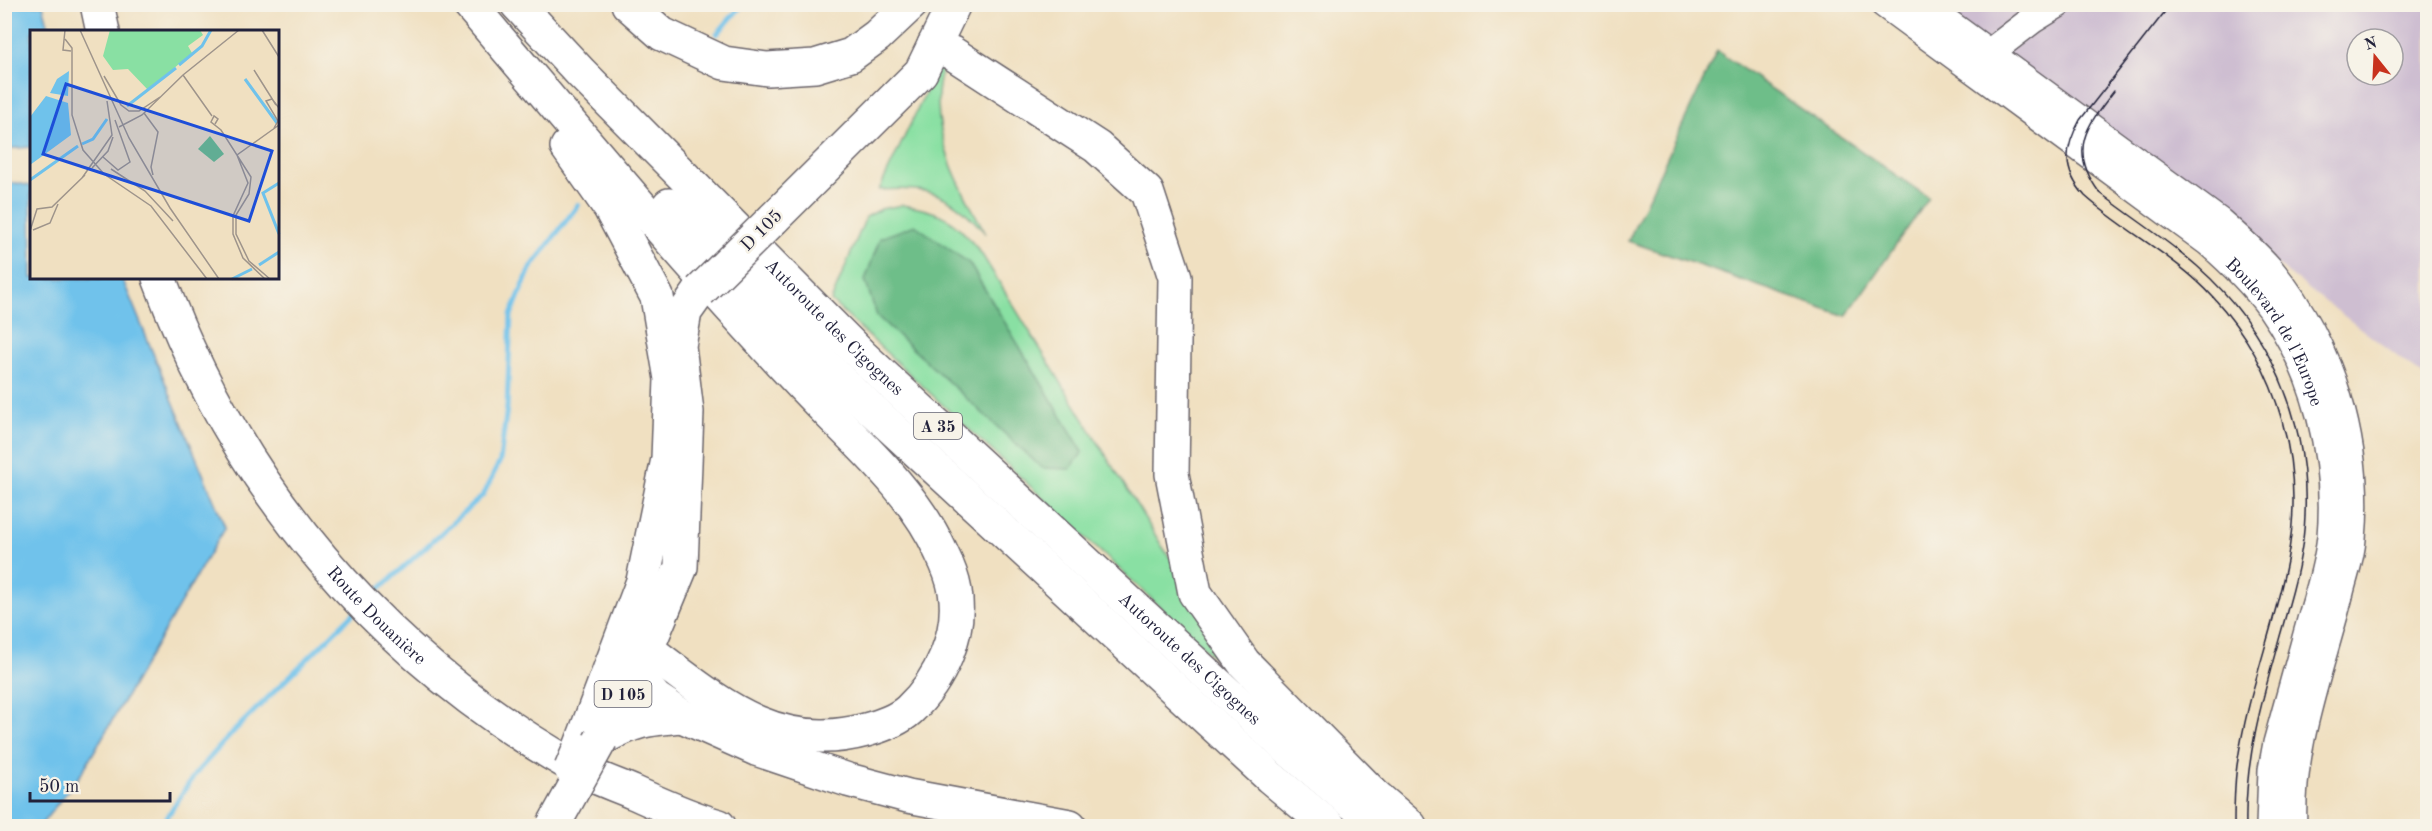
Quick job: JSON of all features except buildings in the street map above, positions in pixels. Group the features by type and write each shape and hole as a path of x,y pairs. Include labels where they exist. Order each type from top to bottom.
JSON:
{"main road":[{"path":"97,4 103,30"},
{"path":"468,4 746,325 877,461 927,526 941,551 955,590 957,614 948,652 938,674 908,711 880,726 850,735 821,738 776,731 749,720 642,658 642,682 655,698 682,716 756,749 848,780 908,796 1070,826"},
{"path":"468,4 610,208 657,297 671,379 668,459 642,581 590,745 563,786 545,826"},
{"name":"Autoroute des Cigognes","path":"468,4 841,381 1270,777 1329,826"},
{"name":"Autoroute des Cigognes","path":"517,4 581,73 862,356 1288,749 1380,826"},
{"path":"628,4 662,34 672,39 724,63 767,69 815,66 851,55 877,36 911,4"},
{"name":"D 105","path":"553,826 590,745 642,658 681,567 687,412 679,346 685,312 700,291 928,58 954,4"},
{"path":"928,58 952,53 1097,147 1148,192 1175,278 1172,474 1195,593 1244,663 1372,794 1410,826"},
{"name":"Route Douanière","path":"159,279 196,363 230,430 294,527 357,599 406,646 493,715 574,766 719,826"},
{"path":"590,745 625,726 644,719 682,716"}],"street":[{"name":"Boulevard de l'Europe","path":"1884,4 2208,242 2240,271 2271,308 2296,350 2315,394 2326,442 2332,491 2331,536 2326,567 2277,742 2272,770 2270,826"},
{"name":"Boulevard de l'Europe","path":"1922,4 2220,222 2245,243 2272,273 2305,320 2330,371 2348,434 2354,493 2352,541 2295,761 2293,826"},
{"path":"1989,53 2032,20 2058,4"}],"shaded area":[{"path":"1935,5 2427,5 2427,379"}],"green space":[{"path":"1717,51 1929,198 1846,316 1628,241"},
{"path":"944,54 938,95 941,132 952,168 986,234 962,209 939,196 913,190 879,190"},
{"path":"902,205 939,214 948,219 981,253 1162,546 1236,653 1301,738 831,301 866,217 881,209"},
{"path":"915,225 969,263 1083,452 1070,469 1042,468 877,316 865,280 880,238"}],"water":[{"path":"4,5 43,5 50,30 30,30 30,147 5,149"},
{"path":"5,183 17,183 30,186 30,279 122,279 225,527 81,774 40,826 5,826"}],"waterway":[{"path":"717,34 743,4"},
{"path":"372,596 483,495 500,461 507,407 511,315 530,269 578,205"},
{"path":"161,826 195,774 235,730 356,611"}],"tram line":[{"path":"2171,4 2080,120 2071,140 2068,159 2072,177 2085,196 2183,269 2213,297 2236,325 2255,355 2282,420 2293,489 2292,525 2282,586 2242,734 2236,776 2234,826"},
{"path":"2114,91 2095,116 2084,139 2084,164 2090,177 2099,192 2197,266 2245,318 2280,378 2292,411 2300,444 2305,515 2302,549 2253,742 2246,798 2246,826"}]}
